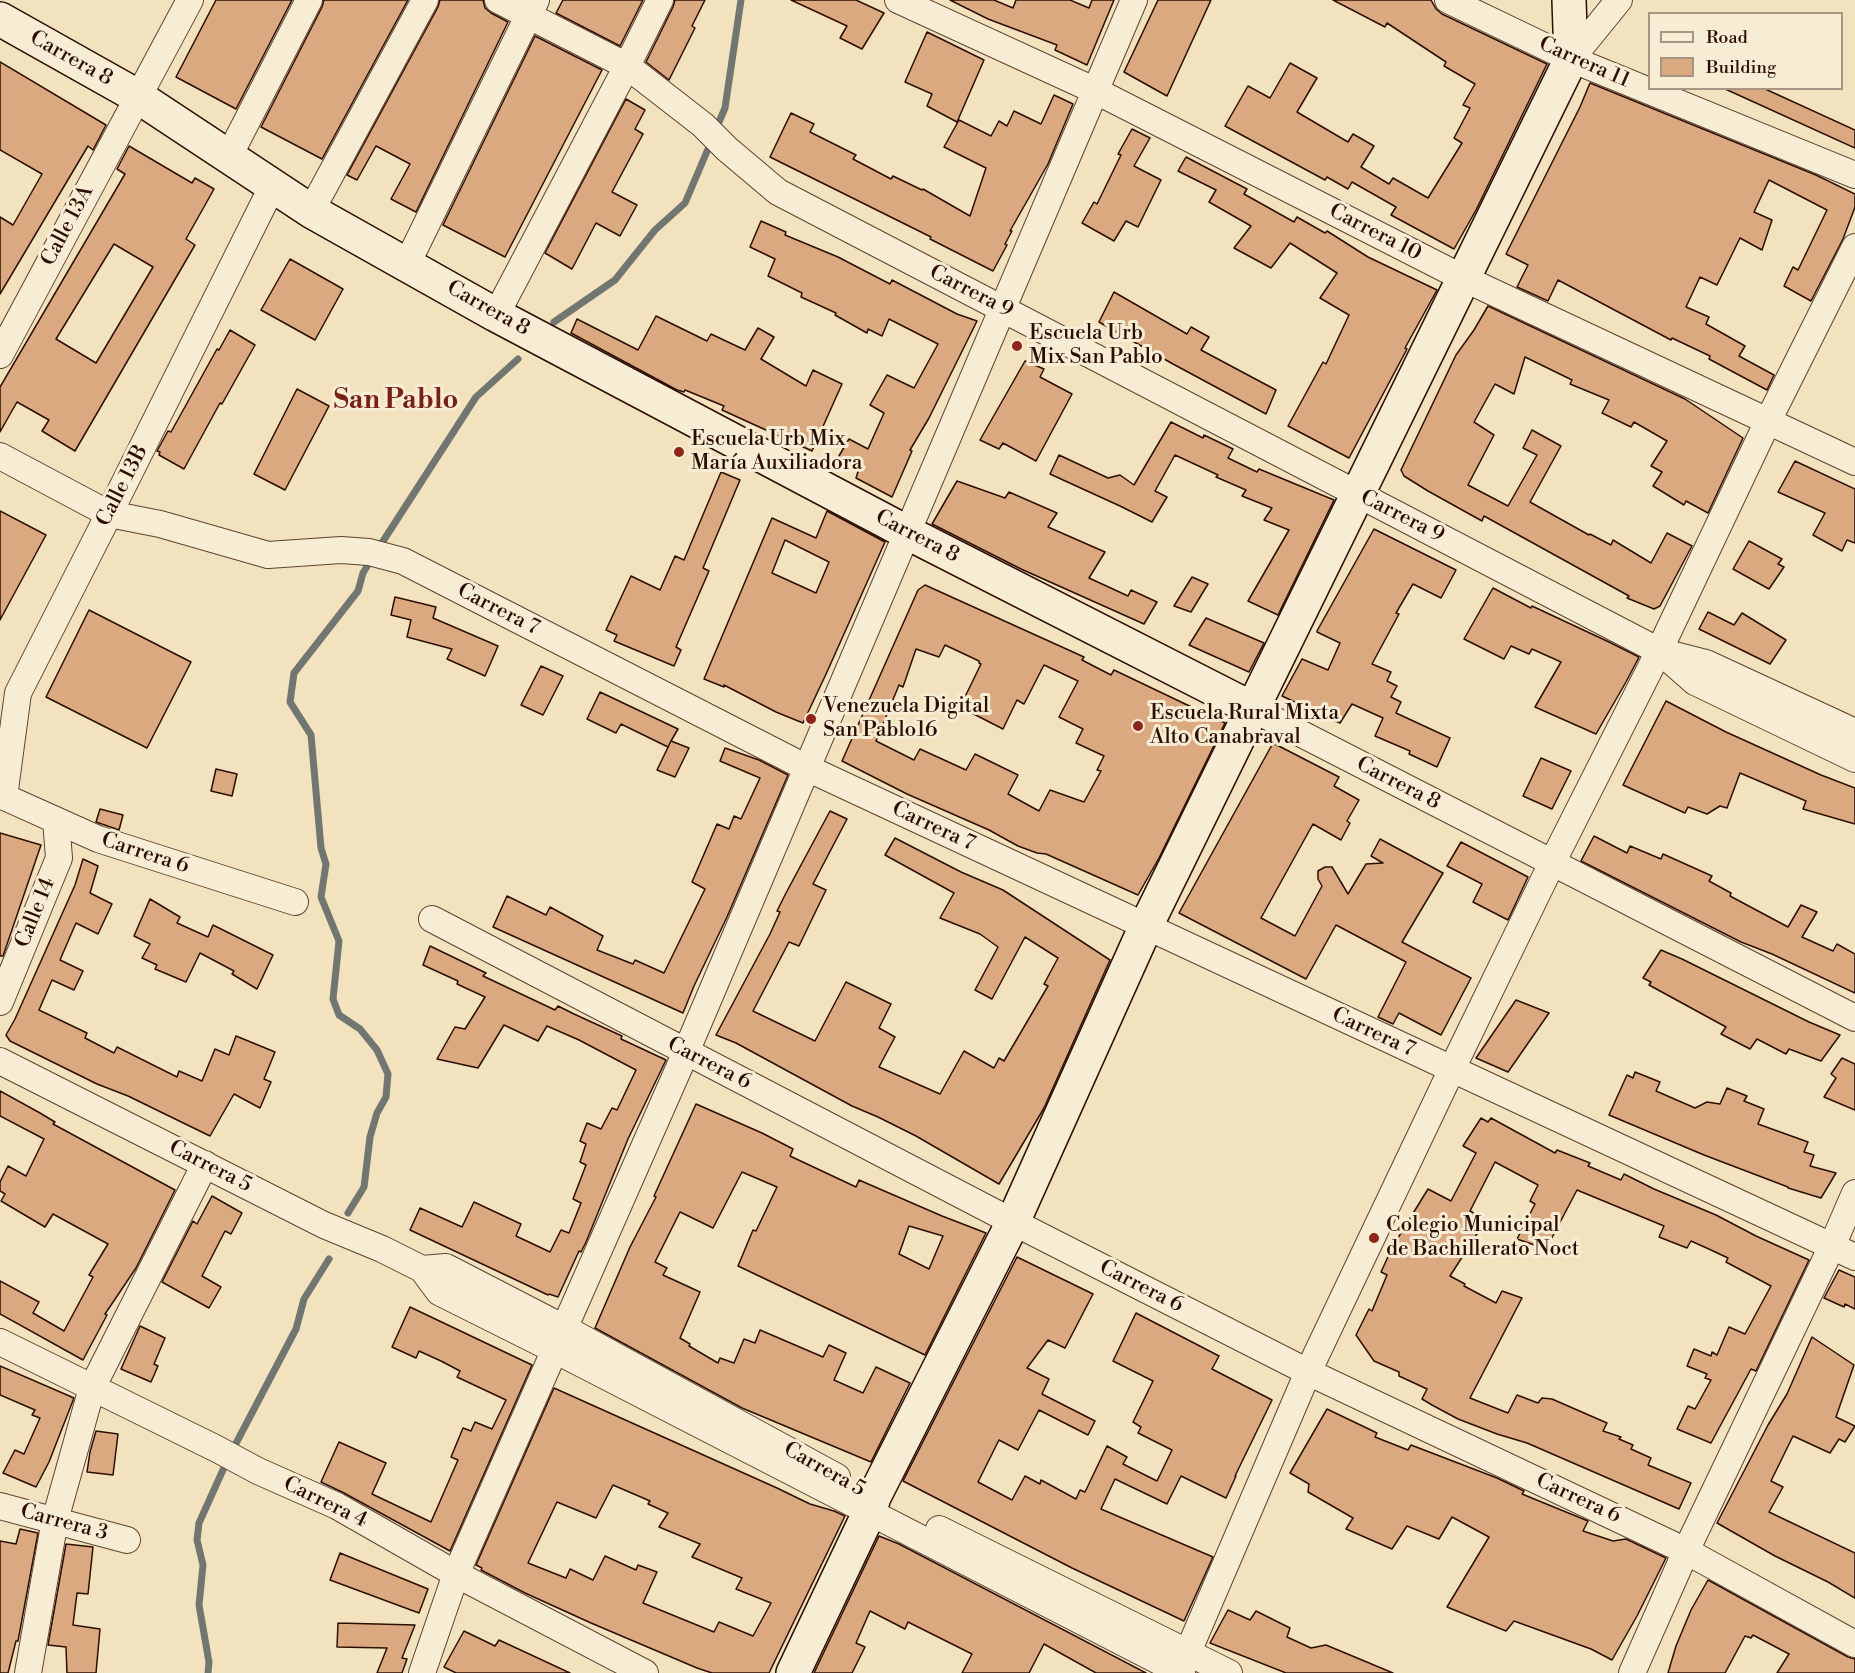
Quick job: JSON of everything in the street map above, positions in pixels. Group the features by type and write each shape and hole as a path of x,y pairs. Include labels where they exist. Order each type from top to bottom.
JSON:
{"main road":[{"path":"1546,0 1571,59"},
{"path":"793,1673 872,1505 1013,1222 1146,926 1571,59 1569,0"},
{"name":"Carrera 8","path":"0,19 137,96 311,211 496,315 908,533 1253,710"}],"street":[{"name":"Calle 13A","path":"0,355 189,0"},
{"path":"229,156 309,0"},
{"path":"311,211 425,0"},
{"name":"Carrera 9","path":"498,0 532,8 627,66 703,125 727,149 778,192 1659,651 1706,663 1855,732"},
{"path":"496,315 660,0"},
{"name":"Carrera 10","path":"898,0 1096,91 1465,279 1855,462"},
{"path":"422,1673 456,1574 686,1052 1134,0"},
{"name":"Carrera 11","path":"1448,0 1571,59 1855,175"},
{"path":"1571,59 1619,0"},
{"path":"407,264 532,8"},
{"name":"Calle 13B","path":"2,796 18,693 273,185"},
{"path":"1180,1667 1308,1372 1552,863 1659,651 1768,421 1855,247"},
{"name":"Carrera 7","path":"0,456 109,514 160,524 268,555 341,550 369,552 403,561 807,768 1855,1257"},
{"name":"Carrera 9","path":"1659,651 1695,682 1855,759"},
{"name":"Carrera 8","path":"1253,710 1855,1018"},
{"name":"Carrera 6","path":"2,796 98,839 295,902"},
{"name":"Calle 14","path":"0,1002 59,858 56,820"},
{"name":"Calle 14","path":"59,858 98,839"},
{"name":"Carrera 6","path":"432,919 1013,1222 1308,1372 1686,1551 1855,1644"},
{"name":"Carrera 5","path":"0,1061 324,1225 382,1249 422,1269 439,1292 559,1339 1180,1667 1229,1673"},
{"path":"28,1673 55,1520 92,1388 205,1164"},
{"path":"1632,1673 1686,1551 1832,1246 1855,1193"},
{"name":"Carrera 4","path":"0,1342 258,1471 337,1506 456,1574 645,1673"},
{"name":"Carrera 3","path":"0,1506 127,1540"}],"building":[{"path":"216,0 292,0 236,109 176,77"},
{"path":"324,0 408,0 322,159 261,127"},
{"path":"440,0 483,0 485,8 508,22 416,212 391,199 410,164 376,146 357,180 347,175"},
{"path":"563,0 643,0 620,46 556,13"},
{"path":"675,0 705,0 692,26 695,28 669,80 646,62"},
{"path":"791,0 856,0 884,13 862,49 840,38 847,26"},
{"path":"950,0 994,0 1013,8 1016,0 1070,0 1089,8 1092,0 1114,0 1087,65 1055,50 1057,45 988,19"},
{"path":"1158,0 1211,0 1167,96 1124,72"},
{"path":"1333,0 1431,0 1442,14 1547,64 1476,210 1454,249 1391,215 1396,207 1352,182 1348,189 1327,177 1325,180 1225,126 1248,86 1270,98 1290,63 1317,78 1297,112 1348,142 1353,134 1374,146 1361,167 1389,184 1393,178 1428,198 1462,143 1454,138 1470,108 1463,105 1475,84 1444,66 1446,62 1387,23 1385,27"},
{"path":"927,32 984,60 957,122 927,106 932,94 905,82"},
{"path":"535,36 602,70 505,257 443,225"},
{"path":"0,62 106,125 93,150 88,146 0,294 0,217 13,225 42,174 0,150"},
{"path":"1590,83 1816,175 1855,194 1855,207 1843,239 1811,301 1784,286 1793,267 1798,270 1827,210 1769,180 1754,212 1772,220 1762,250 1740,238 1717,285 1700,277 1686,307 1709,317 1706,324 1745,346 1739,356 1774,375 1767,390 1709,359 1710,356 1672,338 1671,340 1558,280 1548,301 1517,287 1528,265 1506,254"},
{"path":"1727,90 1767,90 1855,130 1855,148"},
{"path":"1054,95 1073,104 1048,164 1010,231 1012,231 1005,244 1007,245 993,271 930,239 931,237 770,157 791,113 814,124 810,132 856,155 853,159 891,179 893,176 923,189 970,216 986,168 944,147 959,120 991,136 999,121 1007,126 1014,111 1041,124"},
{"path":"626,99 645,110 635,129 643,134 612,192 637,205 620,236 596,223 572,269 545,253"},
{"path":"1132,129 1150,138 1134,166 1161,180 1138,227 1126,221 1114,241 1082,223 1094,202 1097,204 1121,155 1118,154"},
{"path":"129,146 192,183 195,178 214,189 186,239 195,245 75,451 42,431 49,420 17,402 0,432 0,387 125,174 117,169","holes":["114,244 153,267 96,363 56,339"]},
{"path":"1186,157 1247,189 1244,194 1294,222 1297,217 1325,233 1327,231 1368,257 1437,290 1349,458 1288,426 1323,362 1326,364 1349,315 1320,298 1337,273 1290,243 1271,268 1234,248 1251,226 1209,202 1216,190 1178,171"},
{"path":"761,221 786,232 785,235 838,257 890,284 892,280 957,314 977,321 929,418 910,450 912,451 892,497 856,478 858,472 836,461 849,439 868,449 884,413 870,405 887,375 914,388 938,344 889,319 882,336 868,329 867,333 835,315 836,313 801,297 802,293 768,276 775,259 750,247"},
{"path":"290,259 343,289 315,340 261,310"},
{"path":"1114,292 1187,334 1191,327 1209,337 1201,350 1276,390 1266,414 1099,322"},
{"path":"1488,306 1685,399 1743,438 1708,513 1686,501 1684,505 1653,486 1662,472 1651,466 1667,441 1634,422 1631,427 1602,413 1609,400 1570,384 1572,380 1525,357 1514,394 1495,384 1474,422 1494,435 1468,485 1508,506 1537,455 1523,448 1532,430 1561,446 1530,502 1589,535 1611,545 1613,540 1651,563 1667,533 1692,546 1660,606 1654,609 1627,598 1629,596 1484,516 1482,521 1404,476 1401,470 1456,355"},
{"path":"656,316 707,341 711,334 745,350 758,328 774,337 761,359 806,386 813,370 842,384 812,451 722,410 724,406 685,390 684,392 677,390 571,333 577,319 638,350"},
{"path":"230,330 255,345 184,469 159,455 160,452 157,451 168,431 171,432"},
{"path":"1025,361 1044,369 1040,377 1072,394 1036,461 1003,443 999,449 980,440"},
{"path":"297,389 329,406 285,490 254,474"},
{"path":"1171,422 1203,438 1204,435 1233,449 1228,458 1257,472 1259,469 1334,500 1278,615 1248,601 1289,530 1264,520 1272,508 1242,496 1246,490 1175,455 1155,491 1167,497 1152,522 1050,474 1059,455 1108,478 1120,475 1134,485"},
{"path":"1795,461 1855,489 1855,543 1847,540 1842,551 1813,535 1825,513 1778,492"},
{"path":"721,472 740,480 703,568 709,571 676,647 681,650 674,666 614,641 617,635 606,630 631,576 660,590 675,556 684,560"},
{"path":"957,481 1005,498 1009,492 1057,513 1048,527 1105,552 1089,578 1128,596 1131,590 1157,602 1144,624 1021,569 932,524"},
{"path":"0,511 46,535 0,620"},
{"path":"827,511 885,542 803,723 724,685 724,687 704,679 772,518 816,538","holes":["785,540 829,562 816,593 772,573"]},
{"path":"1374,529 1456,570 1441,598 1413,584 1396,613 1399,614 1372,664 1391,672 1387,681 1397,686 1391,697 1401,702 1396,713 1450,738 1437,767 1409,754 1410,751 1375,736 1383,718 1352,704 1340,723 1282,696 1302,659 1328,670 1340,643 1317,631"},
{"path":"1749,541 1782,559 1778,564 1784,567 1769,589 1733,569"},
{"path":"1192,577 1208,584 1191,612 1174,606"},
{"path":"925,585 1084,657 1082,660 1111,675 1114,670 1225,723 1159,858 1138,895 1046,854 1018,846 842,761 918,590","holes":["945,645 981,664 960,707 1003,729 1017,700 1024,704 1044,665 1078,681 1059,717 1083,729 1076,743 1104,756 1097,770 1101,771 1084,802 1050,790 1039,811 1008,794 1018,775 975,754 966,770 920,749 914,760 876,741 899,685 903,687 916,649 939,657"]},
{"path":"1493,588 1531,608 1532,606 1639,657 1596,734 1535,707 1561,662 1532,649 1529,654 1511,646 1504,659 1464,639"},
{"path":"395,597 436,607 433,618 498,646 485,676 447,659 452,649 407,637 411,620 391,615"},
{"path":"89,610 191,662 147,748 46,697"},
{"path":"1708,612 1734,625 1742,613 1786,640 1770,664 1699,629"},
{"path":"1206,618 1264,643 1249,672 1189,645"},
{"path":"541,666 563,676 543,715 521,705"},
{"path":"600,692 678,729 668,747 621,724 616,733 587,719"},
{"path":"1666,701 1726,732 1855,788 1855,824 1803,809 1806,801 1740,773 1727,808 1720,806 1707,814 1688,807 1685,813 1623,785"},
{"path":"671,741 689,748 675,777 657,770"},
{"path":"1273,743 1339,777 1334,786 1359,800 1347,821 1350,823 1341,840 1313,824 1261,918 1295,936 1322,886 1318,879 1318,871 1325,867 1332,867 1348,894 1366,864 1383,863 1371,856 1380,839 1443,873 1402,942 1471,978 1441,1035 1399,1013 1393,1024 1378,1017 1406,962 1336,925 1306,979 1179,913"},
{"path":"725,748 759,760 788,775 683,1013 493,927 507,896 546,915 550,907 603,936 597,950 633,964 635,960 664,973 705,889 692,882 717,824 729,829 734,816 741,819 760,778 720,761"},
{"path":"1541,758 1571,771 1552,809 1523,796"},
{"path":"216,769 237,774 232,796 211,791"},
{"path":"100,809 123,815 119,830 96,822"},
{"path":"830,811 847,819 813,884 826,890 799,946 789,942 753,1011 815,1041 846,982 891,1004 879,1028 895,1037 879,1067 940,1094 964,1051 994,1068 999,1058 1004,1061 1048,986 1044,984 1058,958 1025,937 992,999 975,990 998,947 980,934 940,918 954,893 885,855 895,838 961,872 1003,890 1110,960 1044,1108 999,1184 916,1136 852,1106 736,1043 716,1035 770,934 780,912 777,911"},
{"path":"0,833 41,845 3,956 0,956"},
{"path":"1594,836 1627,853 1630,846 1661,859 1663,854 1712,876 1709,881 1731,893 1730,896 1788,927 1801,905 1817,912 1802,937 1833,951 1837,944 1855,954 1855,993 1741,942 1581,861"},
{"path":"1461,842 1528,877 1508,920 1473,902 1482,884 1447,866"},
{"path":"83,859 98,866 90,893 112,904 98,934 76,923 60,960 83,971 74,990 52,980 39,1010 87,1033 85,1038 114,1053 117,1047 177,1077 179,1071 202,1081 215,1049 229,1055 236,1036 275,1052 264,1079 271,1082 260,1108 234,1094 210,1136 10,1041 6,1035 75,885"},
{"path":"150,899 180,917 177,923 208,937 213,925 273,955 257,989 232,974 234,971 200,953 186,982 155,969 157,965 142,958 150,944 134,936"},
{"path":"430,946 486,973 483,976 555,1010 558,1006 666,1060 628,1139 586,1242 581,1252 579,1251 558,1297 548,1295 410,1230 420,1208 462,1227 474,1202 521,1224 516,1236 550,1252 561,1230 569,1233 581,1203 573,1199 586,1165 580,1162 586,1144 580,1141 587,1123 601,1129 612,1108 617,1110 636,1070 547,1026 538,1041 504,1025 478,1068 437,1059 455,1027 465,1029 485,997 457,984 458,981 423,965"},
{"path":"1661,950 1840,1035 1821,1061 1789,1049 1786,1054 1757,1039 1750,1049 1721,1034 1726,1027 1649,985 1651,982 1643,978"},
{"path":"1516,1000 1549,1013 1508,1072 1476,1058"},
{"path":"1842,1058 1855,1064 1855,1110 1824,1097 1836,1078 1831,1074"},
{"path":"1635,1072 1660,1082 1656,1091 1695,1108 1707,1102 1720,1104 1727,1088 1747,1096 1744,1101 1764,1109 1758,1124 1808,1142 1804,1152 1814,1155 1810,1166 1836,1173 1821,1198 1788,1188 1609,1115 1627,1075 1633,1078"},
{"path":"0,1091 55,1122 53,1124 175,1190 136,1268 105,1314 107,1315 83,1360 0,1314 0,1281 39,1302 33,1313 64,1331 93,1277 89,1275 108,1244 53,1214 45,1227 1,1201 5,1194 0,1191 0,1182 8,1166 26,1176 44,1139 0,1116"},
{"path":"696,1104 793,1149 790,1156 856,1187 859,1180 986,1233 925,1355 738,1266 753,1230 756,1231 777,1187 742,1172 713,1228 680,1212 655,1262 667,1268 663,1275 700,1292 680,1338 690,1344 689,1346 718,1363 720,1358 734,1363 744,1339 755,1343 760,1330 823,1357 829,1345 846,1353 834,1380 863,1393 876,1367 910,1383 871,1462 742,1408 595,1328 630,1247 656,1197 654,1196","holes":["909,1226 943,1236 929,1269 899,1254"]},
{"path":"1481,1118 1488,1122 1491,1118 1555,1153 1557,1150 1590,1163 1588,1166 1621,1180 1624,1174 1809,1260 1756,1371 1751,1369 1711,1443 1677,1429 1688,1406 1695,1409 1711,1380 1705,1378 1707,1374 1687,1366 1694,1349 1711,1356 1712,1352 1717,1355 1729,1327 1745,1334 1771,1286 1726,1262 1728,1258 1691,1241 1687,1248 1659,1237 1664,1226 1577,1190 1546,1249 1517,1239 1535,1204 1530,1201 1538,1185 1495,1162 1470,1211 1486,1220 1450,1276 1496,1303 1502,1291 1522,1298 1470,1398 1508,1413 1517,1395 1538,1403 1542,1398 1552,1399 1607,1423 1603,1431 1621,1437 1619,1439 1633,1445 1631,1449 1651,1458 1648,1465 1691,1483 1679,1509 1527,1443 1458,1419 1432,1405 1422,1399 1427,1389 1399,1376 1399,1372 1374,1361 1356,1335 1369,1309 1372,1311 1387,1275 1381,1272 1393,1246 1428,1189 1451,1201 1476,1153 1463,1146"},
{"path":"212,1196 242,1213 231,1234 225,1231 202,1276 221,1287 209,1308 162,1282 193,1221 197,1224"},
{"path":"1017,1257 1093,1294 1065,1348 1048,1340 1027,1368 1049,1379 1042,1394 1095,1421 1088,1435 1039,1410 1018,1450 999,1440 978,1482 1012,1500 1025,1476 1040,1484 1041,1480 1076,1499 1080,1490 1085,1492 1107,1446 1127,1457 1123,1464 1157,1481 1172,1450 1138,1433 1141,1427 1133,1422 1153,1381 1113,1361 1136,1313 1219,1356 1212,1369 1272,1400 1226,1498 1181,1476 1167,1504 1115,1479 1101,1509 1213,1557 1184,1621 1072,1568 903,1481"},
{"path":"1839,1270 1855,1277 1855,1309 1824,1298"},
{"path":"410,1307 532,1365 450,1551 321,1482 339,1442 386,1463 372,1494 431,1522 458,1460 451,1457 463,1428 471,1431 475,1422 492,1429 506,1400 457,1377 460,1371 441,1361 419,1351 416,1358 392,1347"},
{"path":"140,1326 165,1338 154,1364 158,1366 151,1382 121,1369"},
{"path":"1812,1337 1854,1365 1836,1417 1855,1426 1845,1442 1839,1439 1830,1453 1793,1436 1771,1481 1783,1487 1769,1512 1855,1553 1855,1598 1717,1523 1768,1425 1787,1394"},
{"path":"0,1366 74,1398 49,1462 36,1487 3,1473 15,1450 24,1454 40,1418 32,1415 35,1410 0,1395"},
{"path":"554,1388 810,1504 845,1516 769,1673 712,1673 697,1668 525,1593 481,1570 482,1568 476,1565","holes":["613,1485 650,1501 648,1504 668,1513 659,1527 700,1544 692,1557 742,1578 736,1589 771,1603 753,1636 719,1622 714,1632 643,1603 657,1572 638,1565 636,1570 605,1556 593,1580 570,1569 566,1578 528,1563 557,1502 596,1518"]},
{"path":"1327,1409 1377,1433 1375,1437 1408,1450 1411,1445 1497,1478 1524,1491 1522,1494 1588,1521 1583,1531 1613,1541 1626,1539 1666,1558 1612,1660 1591,1649 1514,1621 1506,1631 1447,1607 1489,1537 1452,1517 1439,1539 1407,1526 1392,1549 1346,1529 1353,1518 1308,1492 1309,1484 1290,1473"},
{"path":"96,1431 118,1434 113,1475 87,1472"},
{"path":"20,1529 38,1533 18,1641 16,1641 8,1673 0,1673 0,1541 16,1544"},
{"path":"879,1536 899,1544 1146,1673 1096,1673 1044,1644 1029,1673 962,1673 972,1654 908,1622 905,1629 870,1611 856,1643 865,1647 852,1673 814,1673"},
{"path":"66,1544 93,1547 88,1594 77,1593 73,1625 100,1629 96,1673 67,1673 66,1647 48,1645"},
{"path":"340,1553 428,1589 419,1613 330,1580"},
{"path":"1708,1580 1855,1659 1855,1673 1777,1673 1789,1654 1753,1635 1751,1638 1745,1636 1725,1673 1668,1673 1691,1610"},
{"path":"1228,1610 1250,1620 1256,1611 1290,1628 1287,1637 1311,1648 1326,1645 1393,1673 1286,1673 1210,1643"},
{"path":"338,1623 415,1625 402,1658 407,1659 402,1673 377,1673 387,1648 337,1647"},
{"path":"464,1631 495,1646 499,1640 570,1673 456,1673 444,1667"}],"waterway":[{"path":"716,129 725,108 741,0"},
{"path":"554,322 615,280 655,230 685,203 711,142"},
{"path":"378,549 476,397 518,359"},
{"path":"348,1213 364,1187 370,1137 377,1113 386,1097 388,1074 377,1050 360,1029 339,1015 333,999 339,941 321,897 326,864 321,848 311,735 290,702 294,673 358,591 363,573 372,558"},
{"path":"232,1451 296,1329 304,1299 329,1259"},
{"path":"208,1673 209,1662 199,1605 203,1565 197,1540 199,1523 227,1461"}],"place":[{"name":"Escuela Urb Mix San Pablo","path":"1017,346"},
{"name":"Escuela Urb Mix María Auxiliadora","path":"679,452"},
{"name":"Venezuela Digital San Pablo16","path":"811,719"},
{"name":"Escuela Rural Mixta Alto Canabraval","path":"1138,726"},
{"name":"Colegio Municipal de Bachillerato Noct","path":"1374,1238"}],"district":[{"name":"San Pablo","path":"396,402"}]}
